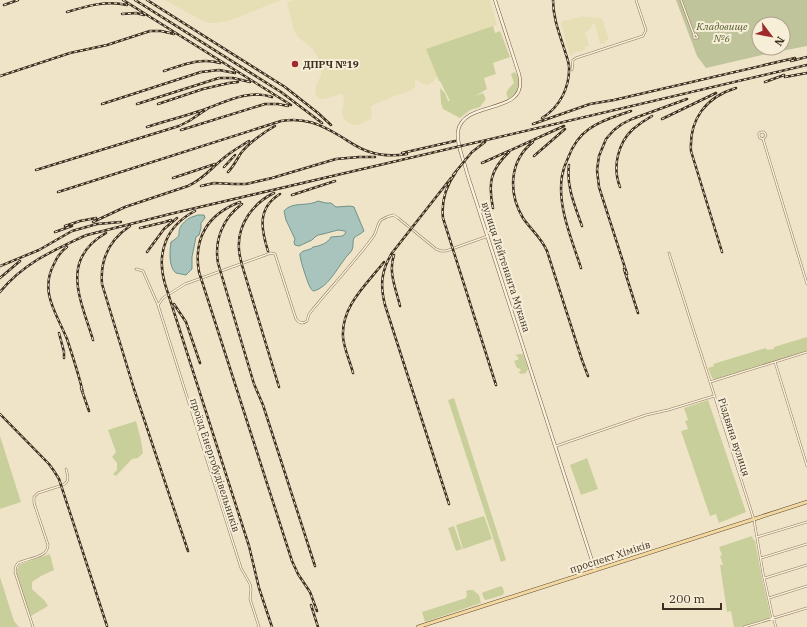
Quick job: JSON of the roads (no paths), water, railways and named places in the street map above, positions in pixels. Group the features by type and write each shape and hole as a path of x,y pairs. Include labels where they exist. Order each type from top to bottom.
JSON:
{"main road":[{"name":"вулиця Лейтенанта Мукана","path":"495,0 519,74 520,87 516,95 509,101 472,114 465,118 460,123 458,134 459,143 467,173 595,570"},
{"name":"проспект Хіміків","path":"418,627 807,502"}],"street":[{"path":"572,70 573,60 576,58 643,36 646,30 636,0"},
{"path":"681,0 694,35"},
{"path":"763,139 807,284"},
{"path":"158,305 163,298 185,284 272,253 275,254 296,319 302,323 307,321 309,314 374,236 381,220 393,215 433,247 441,251 446,251 488,236"},
{"name":"Різдвяна вулиця","path":"669,253 754,519 756,537 776,627"},
{"name":"проїзд Енергобудівельників","path":"136,269 143,271 158,305 241,568 250,584 250,599 259,627"},
{"path":"710,382 807,352"},
{"path":"775,362 807,466"},
{"path":"555,447 646,415 714,396"},
{"path":"33,627 15,569 18,563 44,554 48,550 48,545 34,502 34,497 38,493 66,483 68,478 66,469"},
{"path":"756,537 807,522"},
{"path":"761,558 807,544"},
{"path":"765,578 807,565"},
{"path":"769,598 807,586"},
{"path":"744,627 807,608"}],"water":[{"path":"318,201 331,203 336,207 354,207 364,231 354,238 352,250 328,282 314,291 307,281 300,254 303,251 324,244 331,237 343,236 346,232 338,230 318,235 312,240 299,246 295,245 295,239 286,220 284,211 291,206 310,204"},
{"path":"198,215 204,215 205,218 201,223 199,235 196,237 192,257 192,269 186,275 176,273 173,270 171,263 171,242 179,236 181,226 188,219"}],"railway":[{"path":"4,5 18,0"},
{"path":"123,0 291,105"},
{"path":"135,0 281,92 322,123"},
{"path":"147,0 285,87 331,125"},
{"path":"542,118 554,108 563,96 569,74 569,63 556,23 553,0"},
{"path":"67,12 104,3 127,5"},
{"path":"122,14 136,13 144,15"},
{"path":"0,76 70,53 107,45 150,31 161,31 174,34"},
{"path":"791,61 807,57"},
{"path":"533,124 590,104 614,100 795,58"},
{"path":"164,71 199,61 213,61 220,63"},
{"path":"0,292 9,282 28,266 59,248 87,235 170,214 807,65"},
{"path":"102,104 201,72 219,70 235,73"},
{"path":"785,77 807,73"},
{"path":"765,82 784,75"},
{"path":"137,104 219,78 233,78 250,82"},
{"path":"158,104 203,89 238,82"},
{"path":"722,252 691,151 691,139 696,119 708,103 725,92 736,88"},
{"path":"662,119 716,93"},
{"path":"147,127 246,95 263,95 272,97"},
{"path":"627,274 599,187 597,170 599,156 606,139 622,124 687,99"},
{"path":"181,130 265,104 288,106"},
{"path":"36,170 179,126 210,107"},
{"path":"581,268 563,211 561,187 564,167 574,146 585,132 604,121 631,111"},
{"path":"620,187 617,171 620,148 633,129 652,116"},
{"path":"58,192 281,121 289,120 312,122 366,151 388,155 407,154"},
{"path":"228,172 248,145 275,126"},
{"path":"482,163 564,126"},
{"path":"534,156 565,129"},
{"path":"93,222 125,207 194,183 203,177 220,161 249,141"},
{"path":"402,153 455,141"},
{"path":"453,175 472,152 485,142"},
{"path":"533,142 519,158 515,168 513,178 515,198 523,218 542,242 547,251 588,376"},
{"path":"493,208 491,199 492,178 494,171 509,152"},
{"path":"224,167 235,155"},
{"path":"201,186 214,183 246,184 336,159 375,157"},
{"path":"173,178 215,164"},
{"path":"569,165 568,173 570,188 582,226"},
{"path":"456,172 449,183 445,194 443,218 496,385"},
{"path":"449,504 385,305 382,291 382,278 392,253 451,178"},
{"path":"292,195 335,181"},
{"path":"274,193 259,203 248,216 241,232 239,249 242,265 279,387"},
{"path":"268,251 263,227 264,212 267,206 280,194"},
{"path":"240,202 219,213 211,220 205,229 198,248 199,272 292,561 298,574 310,592 317,611"},
{"path":"242,204 230,216 221,230 217,246 218,263 254,384 263,405 315,566"},
{"path":"195,211 177,224 170,233 166,242 162,262 165,284 249,546 259,588 272,627"},
{"path":"65,226 96,218"},
{"path":"147,252 164,229 177,218"},
{"path":"140,228 171,220"},
{"path":"0,266 39,250 72,231 97,224 121,222"},
{"path":"55,232 72,226"},
{"path":"130,226 116,237 107,251 104,258 102,284 134,389 188,551"},
{"path":"93,340 79,296 77,282 78,268 82,255 91,244 106,233"},
{"path":"67,247 63,250 54,264 48,284 51,303 67,339 83,393"},
{"path":"394,255 392,261 392,274 400,306"},
{"path":"0,278 20,261"},
{"path":"353,373 343,337 343,326 346,315 356,296 384,262"},
{"path":"624,269 638,313"},
{"path":"174,304 186,322 200,363"},
{"path":"59,333 64,358"},
{"path":"81,388 89,411"},
{"path":"0,414 49,464 59,479 107,626"},
{"path":"311,605 318,627"}],"place":[{"name":"ДПРЧ №19","path":"295,64"}],"park label":[{"name":"Кладовище №6","path":"722,32"}]}
